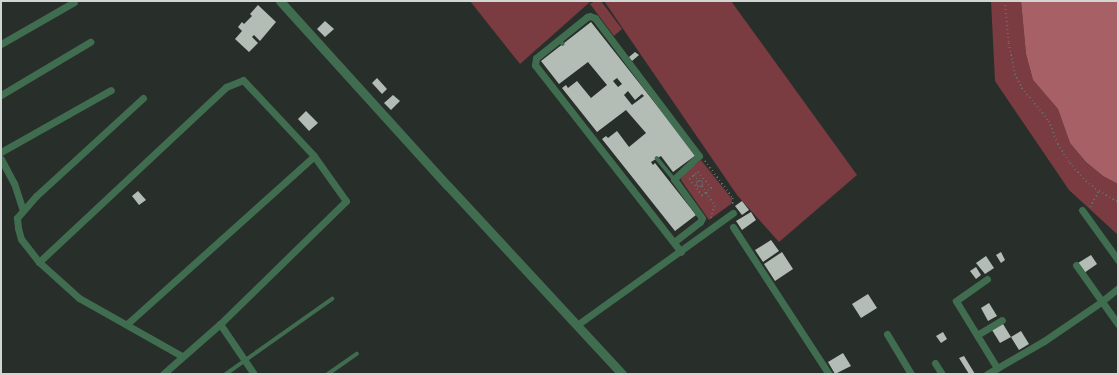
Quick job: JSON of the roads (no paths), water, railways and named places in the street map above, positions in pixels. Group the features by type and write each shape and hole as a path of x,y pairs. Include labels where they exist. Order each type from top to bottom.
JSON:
{"street":[{"path":"280,1 622,374"},
{"path":"1,44 74,2"},
{"path":"674,242 700,222 702,218 700,213 674,179 698,159 699,156 697,151 595,18 590,16 587,17 561,42 536,58 535,65 681,252"},
{"path":"1,95 90,42"},
{"path":"39,262 226,87 243,80 314,156 346,201 220,324 163,374"},
{"path":"1,152 111,90"},
{"path":"143,98 36,196 17,218 21,239 39,262 78,298 182,356"},
{"path":"127,324 314,156"},
{"path":"1,159 14,183 23,211"},
{"path":"577,325 681,252 733,213"},
{"path":"1084,213 1118,260"},
{"path":"733,227 829,374"},
{"path":"684,235 691,244"},
{"path":"1076,265 1118,324"},
{"path":"987,279 956,301 997,368"},
{"path":"987,374 1044,341 1102,302 1118,288"},
{"path":"977,335 1002,320"},
{"path":"220,324 254,374"},
{"path":"887,334 911,374"},
{"path":"935,363 942,374"}],"lane":[{"path":"657,158 674,179"},
{"path":"226,374 244,359 332,299"},
{"path":"328,374 357,354"}]}
